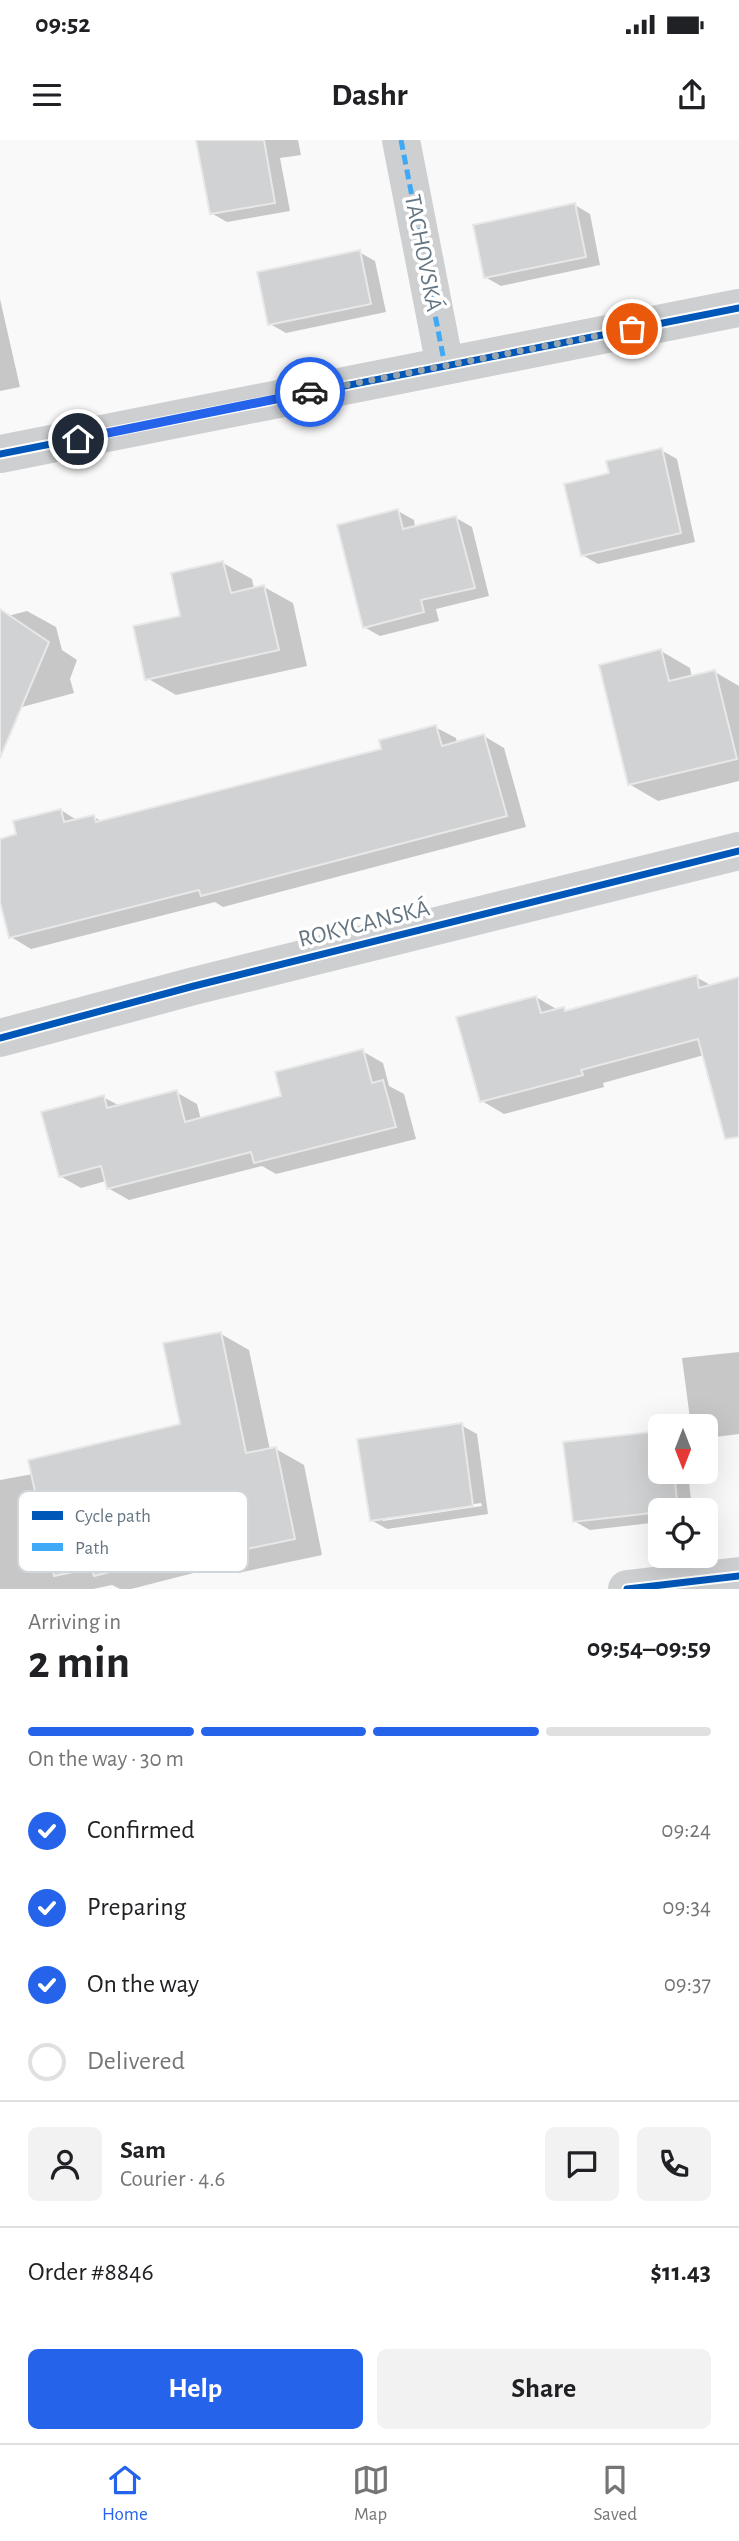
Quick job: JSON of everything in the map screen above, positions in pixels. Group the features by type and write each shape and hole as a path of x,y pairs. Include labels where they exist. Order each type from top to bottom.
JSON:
{"street":[{"name":"TACHOVSKÁ","path":"401,140 444,366"},
{"path":"0,454 739,308"},
{"name":"ROKYCANSKÁ","path":"0,1038 194,986 739,851"},
{"path":"627,1589 739,1576"}],"building":[{"path":"196,140 264,140 275,203 210,214"},
{"path":"575,203 586,257 484,278 473,225"},
{"path":"360,250 371,304 268,325 257,272"},
{"path":"662,448 681,533 581,556 564,484 609,473 606,461"},
{"path":"398,509 403,529 456,516 475,588 421,600 424,612 363,628 337,525"},
{"path":"223,561 231,593 264,585 279,650 145,680 133,626 180,616 171,573"},
{"path":"0,609 49,642 0,758"},
{"path":"661,649 669,681 715,670 737,759 628,785 599,665"},
{"path":"436,725 442,746 484,734 507,816 201,896 199,890 9,938 0,902 0,839 16,834 13,821 61,809 64,822 94,815 96,822 381,749 379,740"},
{"path":"697,975 699,988 739,977 739,1137 725,1139 698,1039 581,1070 583,1075 480,1102 456,1017 536,996 541,1013 564,1007 565,1011"},
{"path":"363,1049 372,1083 383,1080 396,1127 254,1163 251,1152 107,1189 101,1166 59,1177 41,1112 104,1095 107,1108 177,1090 185,1122 281,1096 275,1072"},
{"path":"221,1332 246,1453 276,1447 295,1539 248,1549 248,1491 35,1491 28,1460 180,1424 163,1343"},
{"path":"462,1423 473,1506 370,1521 357,1439"},
{"path":"648,1432 648,1484 675,1484 677,1498 648,1498 648,1513 573,1522 563,1442"},
{"path":"53,1572 72,1572 54,1576"},
{"path":"92,1572 109,1572 94,1576"}],"marked path":[{"path":"401,140 445,366"}],"cycle path":[{"path":"0,454 739,308"},
{"path":"0,1038 194,986 739,851"},
{"path":"627,1589 739,1576"}],"way so far":[{"path":"310,392 632,329"}],"route":[{"path":"78,439 310,392"}]}
